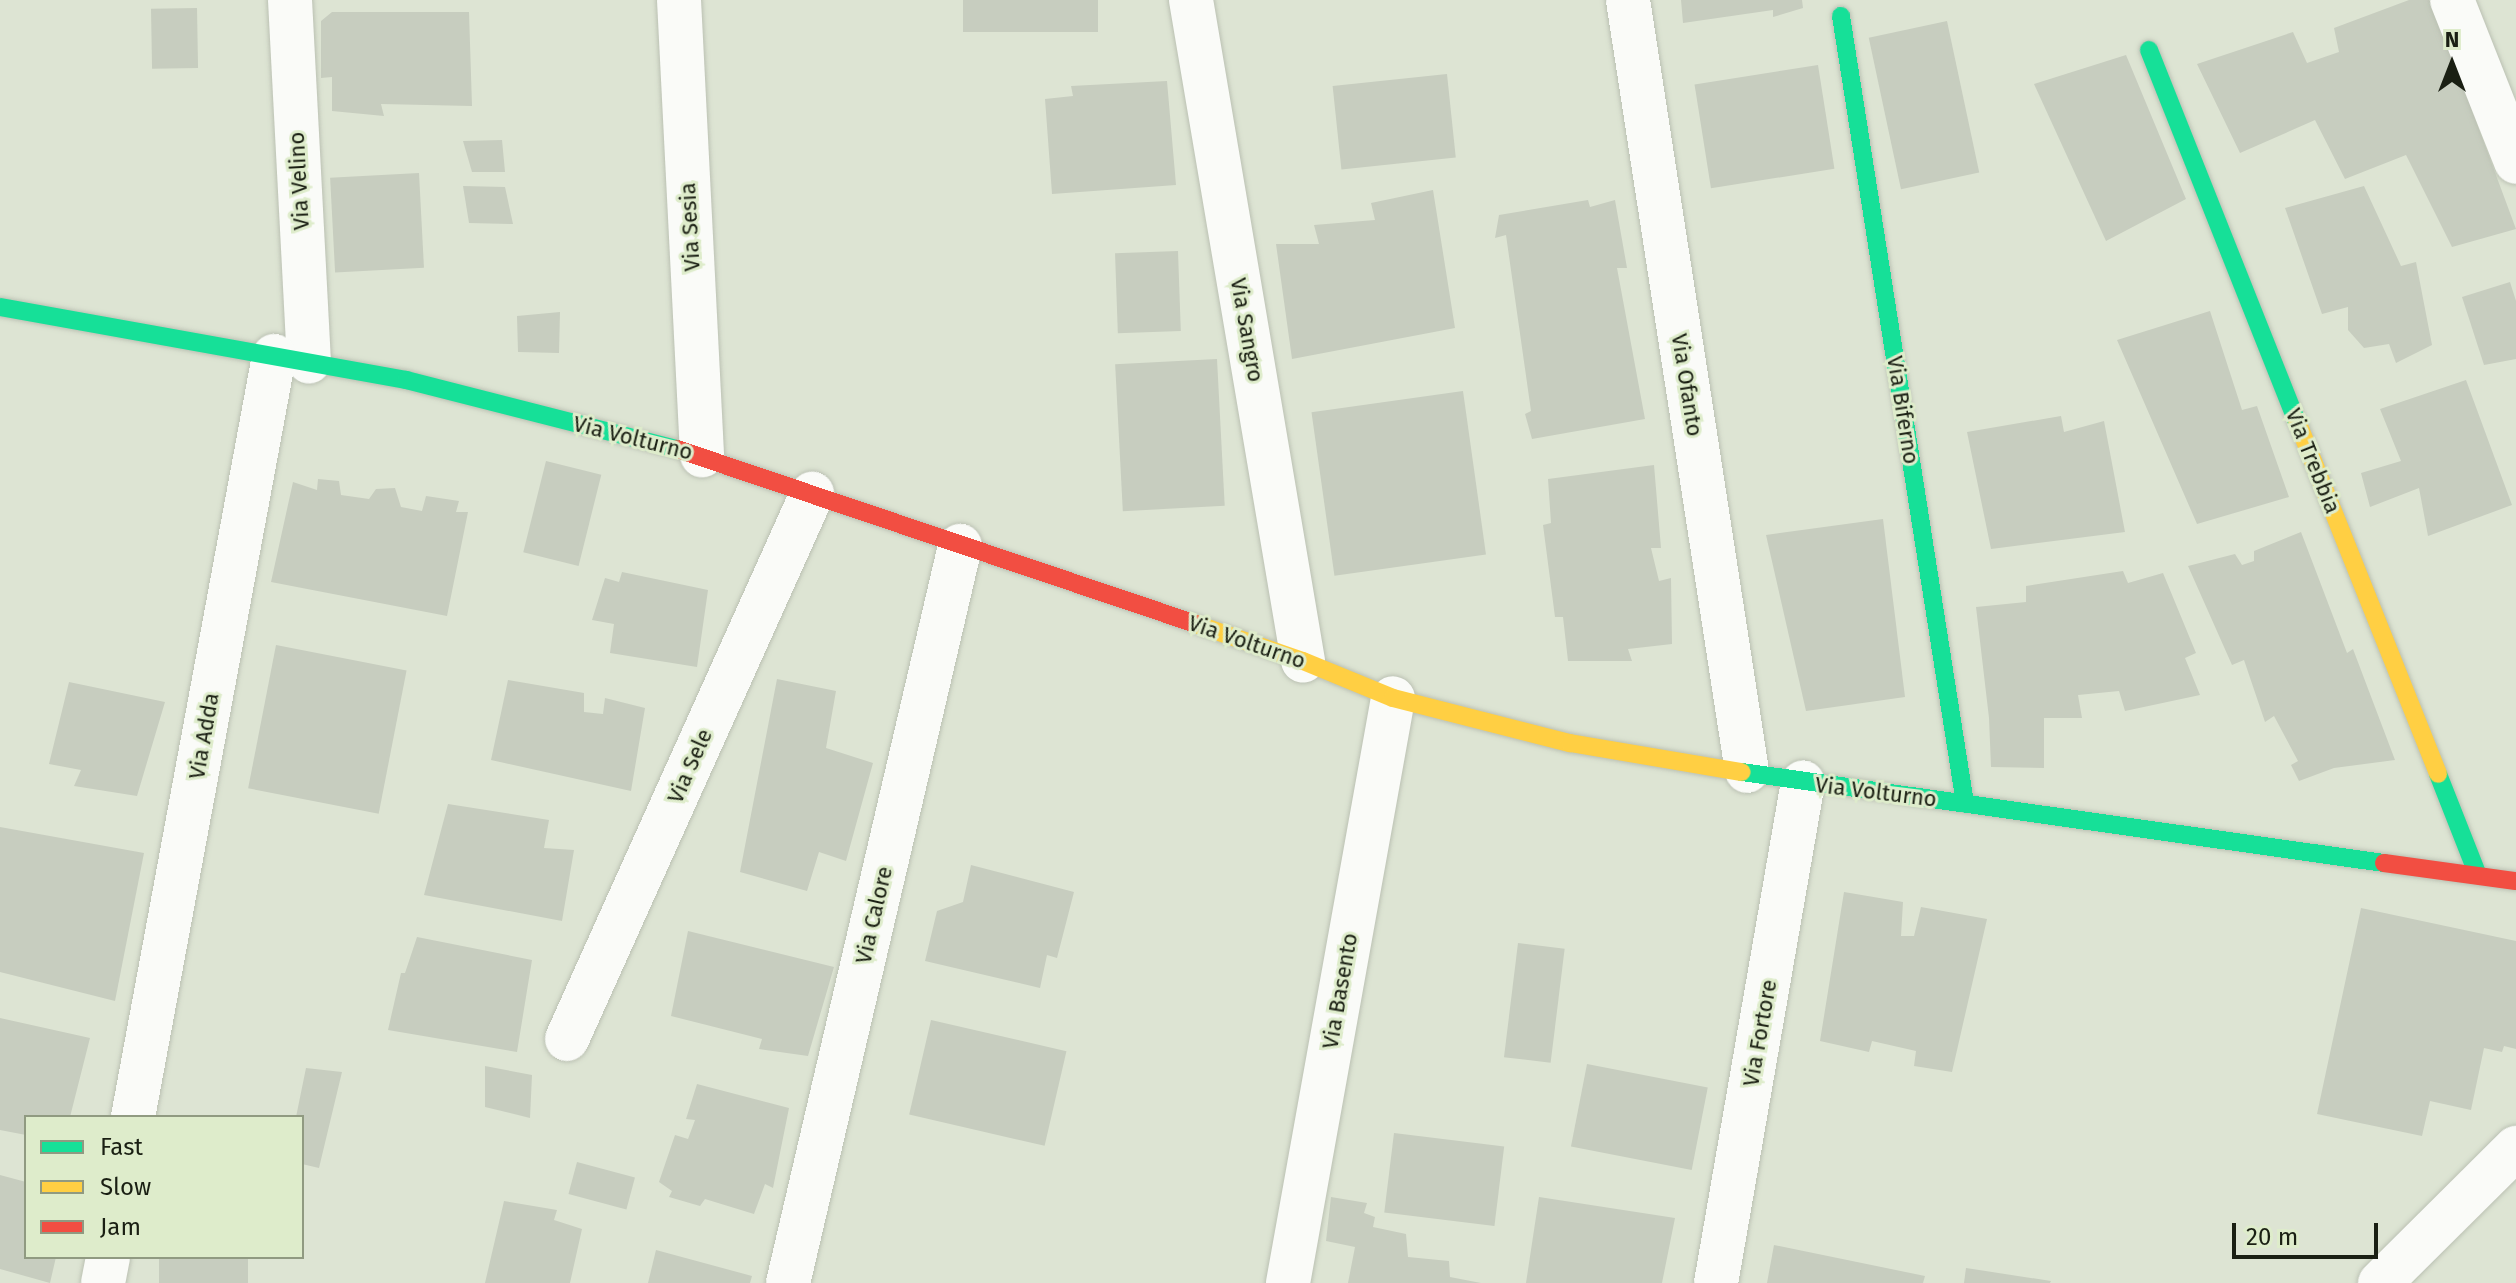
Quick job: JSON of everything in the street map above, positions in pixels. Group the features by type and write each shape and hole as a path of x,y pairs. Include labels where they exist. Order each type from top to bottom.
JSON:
{"street":[{"name":"Via Velino","path":"290,0 291,359"},
{"name":"Via Sesia","path":"679,0 702,455"},
{"name":"Via Sangro","path":"1191,0 1303,661"},
{"name":"Via Ofanto","path":"1628,0 1747,771"},
{"path":"2452,0 2516,162"},
{"name":"Via Biferno","path":"1841,16 1965,803"},
{"name":"Via Trebbia","path":"2149,50 2477,873"},
{"name":"Via Volturno","path":"0,307 406,380 702,455 960,546 1303,661 1393,698 1570,743 1803,782 2477,873 2516,881"},
{"name":"Via Adda","path":"133,1115 291,359"},
{"name":"Via Sele","path":"567,1039 812,494"},
{"name":"Via Calore","path":"788,1283 960,546"},
{"name":"Via Basento","path":"1288,1283 1393,698"},
{"name":"Via Fortore","path":"1716,1283 1803,782"},
{"path":"2380,1283 2516,1148"},
{"path":"103,1283 108,1259"}],"building":[{"path":"963,0 1098,0 1098,32 963,32"},
{"path":"1681,0 1802,0 1803,8 1773,17 1773,10 1683,23"},
{"path":"2409,0 2431,0 2516,229 2452,247 2406,155 2345,179 2315,120 2240,153 2197,64 2293,32 2307,63 2339,52 2334,28"},
{"path":"197,8 198,68 152,69 151,9"},
{"path":"332,12 469,12 472,106 381,104 384,116 332,111 332,77 321,78 321,21"},
{"path":"1947,21 1979,173 1901,189 1869,38"},
{"path":"2126,55 2186,199 2106,241 2034,84"},
{"path":"1818,65 1834,169 1711,188 1695,85"},
{"path":"1447,74 1456,158 1341,170 1333,86"},
{"path":"1167,81 1176,185 1052,194 1045,99 1073,96 1071,86"},
{"path":"502,140 505,172 472,172 463,141"},
{"path":"419,173 424,268 335,273 330,178"},
{"path":"463,186 505,187 513,224 469,223"},
{"path":"2364,186 2401,266 2416,262 2432,345 2396,363 2389,344 2364,348 2348,330 2348,307 2322,314 2285,208"},
{"path":"1433,190 1455,328 1292,359 1276,244 1319,244 1314,225 1375,220 1371,203"},
{"path":"1588,200 1590,207 1615,200 1627,268 1617,268 1645,419 1532,439 1525,414 1531,411 1506,235 1495,238 1499,215"},
{"path":"1178,251 1181,331 1118,333 1115,253"},
{"path":"2510,282 2516,301 2516,359 2484,365 2462,297"},
{"path":"2210,311 2242,410 2257,406 2289,497 2197,524 2117,340"},
{"path":"560,312 559,353 518,352 517,316"},
{"path":"1217,359 1225,506 1123,511 1115,364"},
{"path":"2466,380 2512,505 2428,536 2419,488 2370,507 2361,473 2401,461 2380,409"},
{"path":"1463,391 1486,554 1334,576 1311,412"},
{"path":"2061,416 2064,432 2104,421 2125,532 1991,549 1967,432"},
{"path":"546,461 601,475 579,566 523,552"},
{"path":"1654,465 1661,548 1651,548 1659,581 1671,578 1672,644 1628,649 1632,661 1568,661 1563,617 1555,617 1543,525 1551,523 1548,479"},
{"path":"318,479 339,481 341,495 369,499 376,489 395,488 401,507 422,511 426,496 459,501 456,512 468,512 447,616 271,582 293,482 317,490"},
{"path":"1883,519 1905,697 1806,711 1766,535"},
{"path":"2301,532 2347,653 2353,649 2395,760 2334,768 2299,781 2291,765 2298,761 2274,716 2265,722 2244,660 2232,665 2188,566 2235,554 2242,565 2254,561 2254,551"},
{"path":"2123,571 2128,583 2163,573 2196,653 2185,658 2200,695 2125,711 2119,691 2078,695 2082,718 2044,718 2044,768 1991,767 1989,718 1976,607 2026,602 2026,586"},
{"path":"622,572 708,590 697,667 610,653 614,624 592,620 605,578 619,582"},
{"path":"276,645 407,670 379,814 248,788"},
{"path":"777,679 836,691 826,748 873,763 846,861 819,852 807,891 740,872"},
{"path":"508,680 584,693 584,712 603,714 605,698 645,708 631,791 491,760"},
{"path":"69,682 165,702 137,796 74,786 81,770 49,764"},
{"path":"448,804 549,820 544,848 574,850 562,921 424,895"},
{"path":"0,827 144,853 115,1001 0,972"},
{"path":"971,865 1074,892 1057,958 1047,955 1040,988 925,961 937,911 963,902"},
{"path":"1844,892 1903,902 1901,936 1914,936 1921,907 1987,919 1952,1072 1914,1066 1916,1051 1872,1041 1869,1052 1820,1041"},
{"path":"2361,908 2516,941 2516,1049 2504,1046 2502,1052 2484,1048 2471,1110 2430,1101 2422,1136 2317,1114"},
{"path":"688,931 834,967 808,1056 759,1049 762,1039 671,1016"},
{"path":"417,937 532,960 517,1052 388,1030 401,973 405,973"},
{"path":"1518,943 1565,949 1551,1063 1504,1057"},
{"path":"0,1018 90,1038 71,1115 24,1115 24,1135 0,1130"},
{"path":"931,1020 1066,1051 1045,1146 909,1115"},
{"path":"1587,1064 1708,1087 1692,1170 1571,1146"},
{"path":"485,1066 532,1075 530,1118 485,1107"},
{"path":"306,1068 342,1072 319,1168 304,1164 304,1115 296,1115"},
{"path":"697,1084 789,1108 773,1188 765,1184 754,1214 705,1199 700,1206 669,1197 672,1191 659,1182 675,1135 688,1139 695,1120 686,1119"},
{"path":"1394,1133 1504,1147 1494,1226 1384,1212"},
{"path":"577,1162 635,1178 626,1209 568,1194"},
{"path":"0,1175 24,1181 24,1259 56,1259 50,1283 0,1269"},
{"path":"1331,1197 1367,1203 1364,1213 1375,1217 1373,1227 1406,1234 1408,1257 1449,1261 1450,1277 1481,1283 1348,1283 1355,1247 1326,1241"},
{"path":"1539,1197 1675,1218 1662,1283 1526,1283"},
{"path":"504,1201 557,1210 554,1220 582,1229 570,1283 485,1283"},
{"path":"1774,1245 1925,1276 1923,1283 1767,1283"},
{"path":"656,1250 752,1276 750,1283 648,1283"},
{"path":"159,1259 248,1259 248,1283 159,1283"},
{"path":"1966,1268 2051,1281 1964,1283"}],"traffic: fast":[{"path":"1841,16 1965,803"},
{"path":"2149,50 2297,421"},
{"path":"0,307 406,380 677,449"},
{"path":"1742,772 2384,863"},
{"path":"2438,774 2477,873"}],"traffic: slow":[{"path":"2297,421 2438,774"},
{"path":"1193,623 1303,661 1393,698 1570,743 1742,772"}],"traffic: jam":[{"path":"677,449 1193,623"},
{"path":"2384,863 2516,881"}]}
